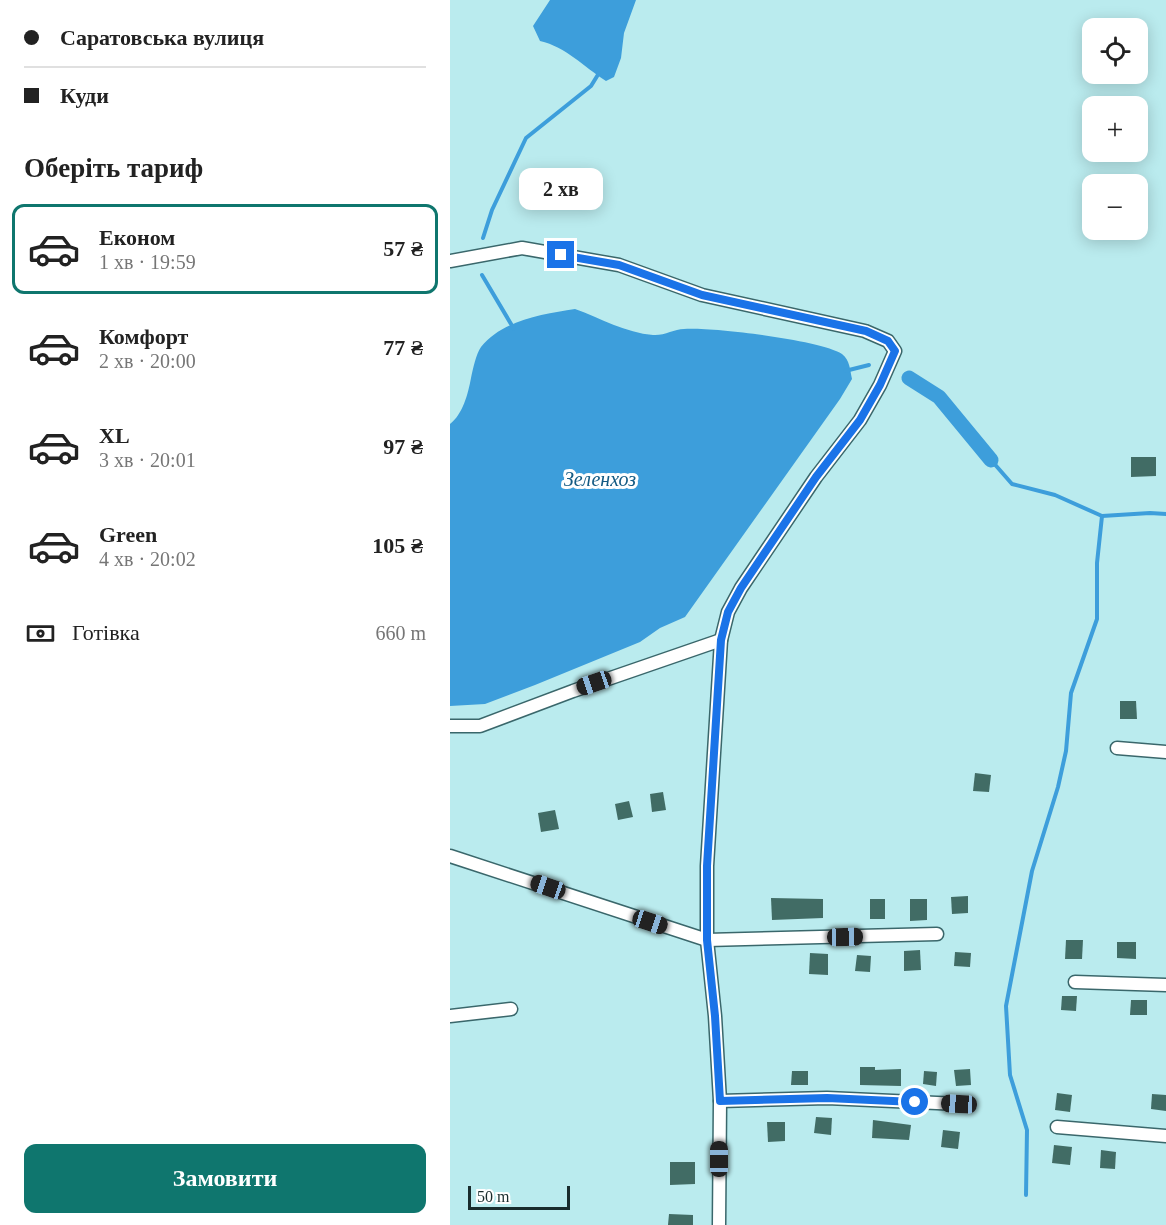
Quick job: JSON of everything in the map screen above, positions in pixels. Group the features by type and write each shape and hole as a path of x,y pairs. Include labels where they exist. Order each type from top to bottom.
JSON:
{"street":[{"path":"450,261 522,248 619,265 702,295 866,331 888,341 895,351 860,420 816,477 741,588 728,612 721,640 707,866 707,940 715,1016 720,1101 719,1225"},
{"path":"450,726 480,726 721,640"},
{"path":"1117,748 1166,752"},
{"path":"450,856 707,940 937,934"},
{"path":"1075,982 1166,985"},
{"path":"450,1016 511,1009"},
{"path":"720,1101 827,1098 959,1104"},
{"path":"1057,1127 1166,1136"}],"water":[{"path":"550,0 636,0 624,33 621,58 614,77 606,81 567,53 540,41 533,26"},
{"name":"Зеленхоз","path":"575,309 643,334 657,335 684,329 717,330 812,344 845,356 852,379 685,617 660,628 640,642 485,704 450,706 450,424 455,420 464,403 479,350 490,338 512,324 550,313"}],"building":[{"path":"1131,457 1156,457 1156,476 1131,477"},
{"path":"1120,701 1136,701 1137,719 1120,719"},
{"path":"975,773 991,775 989,792 973,791"},
{"path":"663,792 666,810 652,812 650,794"},
{"path":"629,801 633,817 618,820 615,804"},
{"path":"555,810 559,829 541,832 538,813"},
{"path":"968,896 968,913 952,914 951,897"},
{"path":"771,898 823,899 823,918 772,920"},
{"path":"870,899 885,899 885,919 870,919"},
{"path":"910,899 927,899 927,920 910,921"},
{"path":"1066,940 1083,940 1082,959 1065,959"},
{"path":"1117,942 1136,942 1136,959 1117,958"},
{"path":"920,950 921,970 904,971 904,951"},
{"path":"955,952 971,953 970,967 954,966"},
{"path":"810,953 828,954 828,975 809,974"},
{"path":"857,955 871,956 870,972 855,971"},
{"path":"1062,996 1077,996 1076,1011 1061,1010"},
{"path":"1131,1000 1147,1000 1147,1015 1130,1015"},
{"path":"860,1067 875,1067 875,1070 901,1069 901,1086 860,1085"},
{"path":"970,1069 971,1085 956,1086 954,1070"},
{"path":"792,1071 808,1071 808,1085 791,1085"},
{"path":"924,1071 937,1072 936,1086 923,1084"},
{"path":"1057,1093 1072,1095 1070,1112 1055,1110"},
{"path":"1152,1094 1166,1095 1166,1111 1151,1109"},
{"path":"816,1117 832,1118 831,1135 814,1133"},
{"path":"873,1120 911,1125 909,1140 872,1138"},
{"path":"767,1122 785,1122 785,1141 768,1142"},
{"path":"943,1130 960,1132 958,1149 941,1147"},
{"path":"1054,1145 1072,1147 1070,1165 1052,1163"},
{"path":"1101,1150 1116,1152 1115,1169 1100,1168"},
{"path":"670,1162 695,1162 695,1184 670,1185"},
{"path":"669,1214 693,1215 693,1225 668,1225"}],"waterway":[{"path":"483,238 492,210 526,138 591,86 599,73"},
{"path":"482,275 514,329"},
{"path":"845,371 869,365"},
{"path":"909,378 939,397 991,460"},
{"path":"991,460 1012,484 1055,495 1102,516 1166,514"},
{"path":"1026,1195 1027,1130 1010,1075 1006,1006 1032,871 1058,787 1066,751 1071,693 1097,619 1097,563 1102,516"}],"route":[{"path":"561,255 619,265 702,295 866,331 888,341 895,351 880,385 860,420 816,477 741,588 728,612 721,640 707,866 707,940 715,1016 720,1101 827,1098 915,1102"}]}
